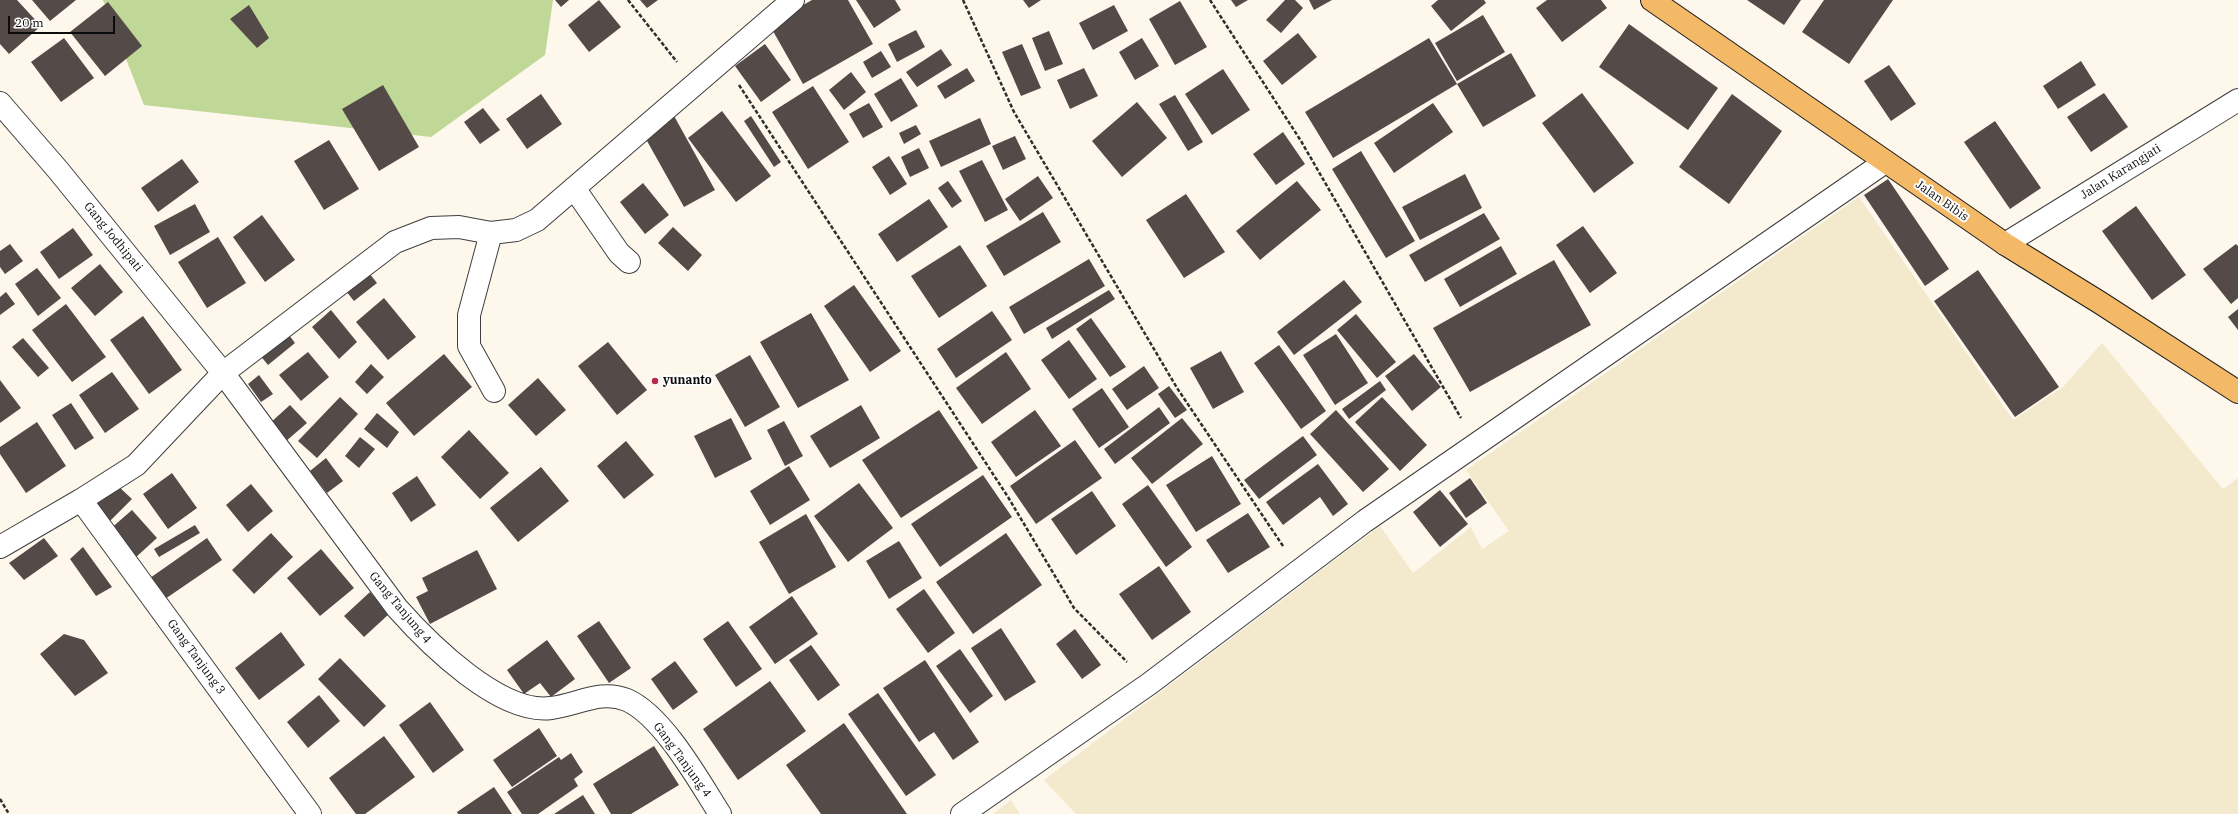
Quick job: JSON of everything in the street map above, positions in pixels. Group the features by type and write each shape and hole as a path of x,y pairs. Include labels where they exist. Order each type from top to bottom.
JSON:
{"main road":[{"name":"Jalan Bibis","path":"1652,0 2005,244 2099,302 2238,392"}],"street":[{"path":"0,547 81,500 136,465 223,373 395,242 431,228 459,227 491,233 516,230 537,220 694,84 724,61 793,0"},
{"name":"Jalan Karangjati","path":"2005,244 2238,100"},
{"name":"Gang Jodhipati","path":"0,104 58,170 223,373"},
{"path":"962,814 1149,684 1365,521 1885,162"},
{"path":"574,188 619,253 629,262"},
{"path":"491,233 469,315 468,346 494,391"},
{"name":"Gang Tanjung 4","path":"223,373 397,608 420,635 439,652 482,684 516,702 535,708 550,708 593,697 613,696 639,706 672,741 720,814"},
{"name":"Gang Tanjung 3","path":"81,500 310,814"}],"path":[{"path":"628,0 694,84"},
{"path":"963,0 1014,112 1177,388 1300,571"},
{"path":"1210,0 1301,141 1476,444"},
{"path":"724,61 1008,497 1074,608 1149,684"},
{"path":"0,799 9,814"}],"shaded area":[{"path":"1859,197 2013,420 2063,387 2102,343 2223,489 2238,478 2238,814 1076,814 1044,780 1380,526 1413,573 1471,527 1482,549 1509,531 1466,470"},
{"path":"1011,800 1020,814 993,814"}],"green space":[{"path":"103,0 553,0 545,55 431,137 144,105"}],"building":[{"path":"0,0 17,0 41,26 9,54 0,44"},
{"path":"32,0 76,0 50,21"},
{"path":"555,0 569,0 561,7"},
{"path":"599,0 621,27 589,52 568,25"},
{"path":"640,0 658,0 647,8"},
{"path":"812,0 848,0 873,44 803,84 769,24"},
{"path":"856,0 895,0 901,10 874,28"},
{"path":"1023,0 1041,0 1029,8"},
{"path":"1231,0 1248,0 1236,7"},
{"path":"1285,0 1295,0 1303,8 1281,33 1266,20"},
{"path":"1309,0 1332,0 1314,10"},
{"path":"1438,0 1484,0 1486,3 1451,31 1431,6"},
{"path":"1547,0 1601,0 1607,8 1562,42 1536,8"},
{"path":"1747,0 1801,0 1784,25"},
{"path":"1824,0 1893,0 1849,64 1802,32"},
{"path":"1180,1 1207,47 1175,65 1149,19"},
{"path":"108,2 142,46 105,76 70,32"},
{"path":"249,5 269,38 257,48 230,19"},
{"path":"1114,5 1128,31 1093,50 1079,23"},
{"path":"1483,15 1505,52 1457,81 1435,43"},
{"path":"1629,24 1718,88 1688,130 1599,67"},
{"path":"916,30 925,47 897,62 888,44"},
{"path":"1049,31 1063,64 1045,71 1032,38"},
{"path":"1298,33 1317,57 1282,85 1263,61"},
{"path":"64,38 94,78 61,102 31,62"},
{"path":"1142,38 1159,66 1135,80 1119,52"},
{"path":"1429,38 1457,84 1333,158 1305,112"},
{"path":"765,44 791,80 761,102 735,66"},
{"path":"1022,44 1041,88 1021,96 1002,52"},
{"path":"941,49 952,65 917,87 906,72"},
{"path":"881,51 891,67 872,78 863,62"},
{"path":"1511,53 1536,96 1483,127 1457,84"},
{"path":"2081,61 2096,85 2058,109 2043,86"},
{"path":"1889,65 1916,104 1891,121 1864,81"},
{"path":"967,68 975,81 945,99 937,86"},
{"path":"1084,68 1098,96 1070,109 1057,80"},
{"path":"1223,69 1250,110 1212,135 1185,94"},
{"path":"851,72 866,92 844,110 829,90"},
{"path":"901,78 918,106 891,122 874,94"},
{"path":"383,85 419,147 379,171 342,109"},
{"path":"813,86 849,142 808,169 772,112"},
{"path":"1582,93 1634,163 1594,193 1542,123"},
{"path":"2104,93 2128,127 2091,152 2067,117"},
{"path":"541,94 562,124 527,149 506,119"},
{"path":"1732,94 1782,131 1729,204 1679,167"},
{"path":"1175,95 1203,142 1188,151 1159,104"},
{"path":"1137,102 1167,138 1122,177 1092,141"},
{"path":"869,103 883,127 863,138 849,114"},
{"path":"1433,103 1453,132 1394,173 1374,143"},
{"path":"483,108 500,130 480,144 464,122"},
{"path":"722,111 771,176 736,202 688,138"},
{"path":"673,114 715,190 684,207 642,132"},
{"path":"751,116 781,162 774,167 744,121"},
{"path":"980,118 991,144 941,167 929,141"},
{"path":"1995,121 2041,188 2010,209 1964,142"},
{"path":"916,125 921,134 904,144 899,133"},
{"path":"1283,132 1305,164 1276,185 1253,154"},
{"path":"1015,136 1026,159 1003,170 992,146"},
{"path":"329,140 359,189 324,210 294,161"},
{"path":"919,148 929,168 910,177 901,157"},
{"path":"1361,151 1415,241 1386,258 1332,169"},
{"path":"889,156 907,184 890,195 872,167"},
{"path":"182,159 199,182 158,212 141,188"},
{"path":"982,160 1008,210 985,222 959,171"},
{"path":"1465,174 1482,208 1420,240 1402,207"},
{"path":"1038,176 1053,198 1020,221 1005,199"},
{"path":"1888,179 1949,269 1925,286 1864,195"},
{"path":"948,181 962,201 952,208 938,188"},
{"path":"1297,181 1321,210 1260,260 1236,231"},
{"path":"643,183 669,215 645,234 620,202"},
{"path":"1186,194 1225,252 1184,278 1146,220"},
{"path":"929,199 948,227 897,262 878,234"},
{"path":"195,204 210,232 170,255 154,226"},
{"path":"2136,206 2186,275 2152,300 2102,231"},
{"path":"1043,212 1061,242 1004,276 986,246"},
{"path":"1484,213 1500,239 1425,282 1409,255"},
{"path":"262,215 295,260 265,282 233,237"},
{"path":"1583,226 1617,273 1590,293 1556,245"},
{"path":"673,227 702,255 688,271 658,243"},
{"path":"73,228 93,255 59,279 40,252"},
{"path":"218,237 246,283 207,308 178,262"},
{"path":"10,244 23,261 5,274 0,267 0,251"},
{"path":"2236,244 2238,246 2238,298 2231,304 2203,269"},
{"path":"960,245 987,286 939,318 911,276"},
{"path":"1501,246 1517,274 1460,307 1444,279"},
{"path":"1089,259 1105,286 1024,334 1009,307"},
{"path":"1554,260 1591,325 1470,392 1433,328"},
{"path":"100,264 123,292 95,316 71,288"},
{"path":"37,268 61,298 38,316 15,284"},
{"path":"365,268 377,283 354,301 342,286"},
{"path":"1978,270 2059,387 2015,417 1934,301"},
{"path":"1344,280 1362,302 1294,355 1277,332"},
{"path":"854,285 901,351 870,372 824,306"},
{"path":"1109,290 1115,299 1052,339 1046,328"},
{"path":"6,292 15,304 0,315 0,297"},
{"path":"384,298 416,337 388,360 356,322"},
{"path":"66,304 106,357 72,382 32,330"},
{"path":"2238,309 2238,330 2228,317"},
{"path":"331,310 357,342 339,359 312,327"},
{"path":"992,311 1012,340 956,378 937,349"},
{"path":"811,313 849,380 798,408 760,342"},
{"path":"1356,314 1396,362 1377,378 1337,330"},
{"path":"143,316 182,370 149,394 110,340"},
{"path":"1091,318 1126,367 1110,377 1076,329"},
{"path":"286,331 295,343 268,365 259,354"},
{"path":"1336,334 1368,383 1335,405 1303,355"},
{"path":"23,338 49,368 38,377 12,347"},
{"path":"1069,340 1097,379 1069,399 1041,360"},
{"path":"608,342 647,390 617,415 578,366"},
{"path":"1279,345 1326,411 1301,429 1254,363"},
{"path":"1221,351 1244,392 1213,409 1190,368"},
{"path":"308,352 329,377 301,401 279,375"},
{"path":"1006,352 1031,389 982,424 956,388"},
{"path":"444,354 472,387 414,436 386,403"},
{"path":"1414,354 1441,387 1412,411 1385,376"},
{"path":"750,355 780,407 745,427 715,375"},
{"path":"371,364 384,377 367,394 355,382"},
{"path":"1144,366 1159,388 1127,410 1112,389"},
{"path":"112,372 139,409 105,433 79,395"},
{"path":"259,375 273,394 261,402 248,384"},
{"path":"538,378 566,410 536,436 508,405"},
{"path":"0,380 21,408 0,423"},
{"path":"1380,381 1386,390 1349,419 1342,409"},
{"path":"1169,386 1187,410 1175,418 1158,394"},
{"path":"1102,388 1129,427 1099,448 1072,409"},
{"path":"340,397 358,414 317,458 298,441"},
{"path":"1382,397 1427,445 1400,471 1355,422"},
{"path":"71,403 94,438 75,450 52,415"},
{"path":"290,405 307,423 285,442 269,424"},
{"path":"861,405 880,438 830,468 810,436"},
{"path":"1159,407 1170,423 1115,464 1104,449"},
{"path":"939,410 978,468 901,518 862,460"},
{"path":"1035,410 1061,446 1016,477 991,442"},
{"path":"1336,410 1389,469 1363,492 1310,434"},
{"path":"377,413 399,432 387,448 364,429"},
{"path":"731,418 752,459 715,478 694,436"},
{"path":"1182,418 1203,444 1152,484 1131,458"},
{"path":"784,421 803,456 785,466 767,430"},
{"path":"37,422 66,466 26,493 0,454 0,447"},
{"path":"469,430 509,473 480,499 441,457"},
{"path":"1303,436 1317,455 1259,499 1244,480"},
{"path":"360,437 375,449 359,468 345,456"},
{"path":"1075,440 1102,478 1036,524 1010,486"},
{"path":"626,441 654,475 624,499 597,466"},
{"path":"1212,456 1241,504 1196,532 1166,485"},
{"path":"326,458 343,481 327,493 310,471"},
{"path":"1318,464 1348,504 1333,516 1320,497 1283,525 1266,502"},
{"path":"789,466 810,500 770,525 750,491"},
{"path":"541,467 569,501 518,542 490,508"},
{"path":"172,473 197,508 168,529 143,494"},
{"path":"983,475 1012,517 940,567 911,524"},
{"path":"417,476 436,505 411,522 392,493"},
{"path":"1470,478 1487,503 1466,518 1449,493"},
{"path":"859,483 893,528 848,562 814,516"},
{"path":"251,484 273,511 248,532 226,505"},
{"path":"117,485 132,499 109,522 94,507"},
{"path":"1148,485 1192,547 1166,567 1122,504"},
{"path":"1440,490 1468,524 1440,547 1413,512"},
{"path":"1092,491 1116,526 1076,555 1051,519"},
{"path":"132,510 157,538 135,558 109,530"},
{"path":"1248,513 1270,547 1228,573 1206,540"},
{"path":"806,514 836,567 789,594 759,542"},
{"path":"195,525 200,533 159,557 154,549"},
{"path":"271,533 293,557 254,594 232,570"},
{"path":"1006,533 1042,585 973,634 936,582"},
{"path":"44,538 58,556 24,580 9,563"},
{"path":"207,538 222,560 165,599 150,578"},
{"path":"899,541 922,578 889,599 866,561"},
{"path":"83,547 112,587 96,596 70,559"},
{"path":"321,549 354,588 320,616 287,578"},
{"path":"477,550 497,589 430,624 416,597 428,591 422,578"},
{"path":"1159,566 1191,612 1152,640 1119,594"},
{"path":"924,589 955,633 928,653 896,609"},
{"path":"370,592 389,614 364,637 344,616"},
{"path":"792,596 818,634 775,664 749,627"},
{"path":"599,621 631,668 609,683 577,636"},
{"path":"728,621 762,669 736,687 703,639"},
{"path":"1001,628 1036,682 1005,701 971,648"},
{"path":"1075,629 1101,665 1082,679 1056,644"},
{"path":"281,632 305,665 259,700 235,668"},
{"path":"64,634 84,640 108,673 75,696 40,654"},
{"path":"547,640 575,679 551,697 540,683 524,694 507,670"},
{"path":"811,645 840,685 818,701 789,660"},
{"path":"960,649 993,696 970,713 936,666"},
{"path":"340,658 386,706 364,727 318,679"},
{"path":"925,660 979,742 953,760 934,732 919,742 883,688"},
{"path":"675,661 698,692 673,710 651,679"},
{"path":"770,681 806,731 738,780 703,729"},
{"path":"878,693 936,775 906,796 848,714"},
{"path":"319,695 340,721 308,748 287,722"},
{"path":"430,702 464,750 433,773 399,725"},
{"path":"844,723 907,814 821,814 786,765"},
{"path":"539,728 557,756 512,787 493,760"},
{"path":"384,736 415,777 365,814 356,814 329,778"},
{"path":"654,746 679,785 631,814 611,814 593,784"},
{"path":"571,753 583,772 574,779 578,786 538,814 522,814 507,792 559,757 561,760"},
{"path":"494,787 512,814 458,814 457,812"},
{"path":"583,795 595,814 554,814"}],"place":[{"name":"yunanto","path":"655,381"}]}
